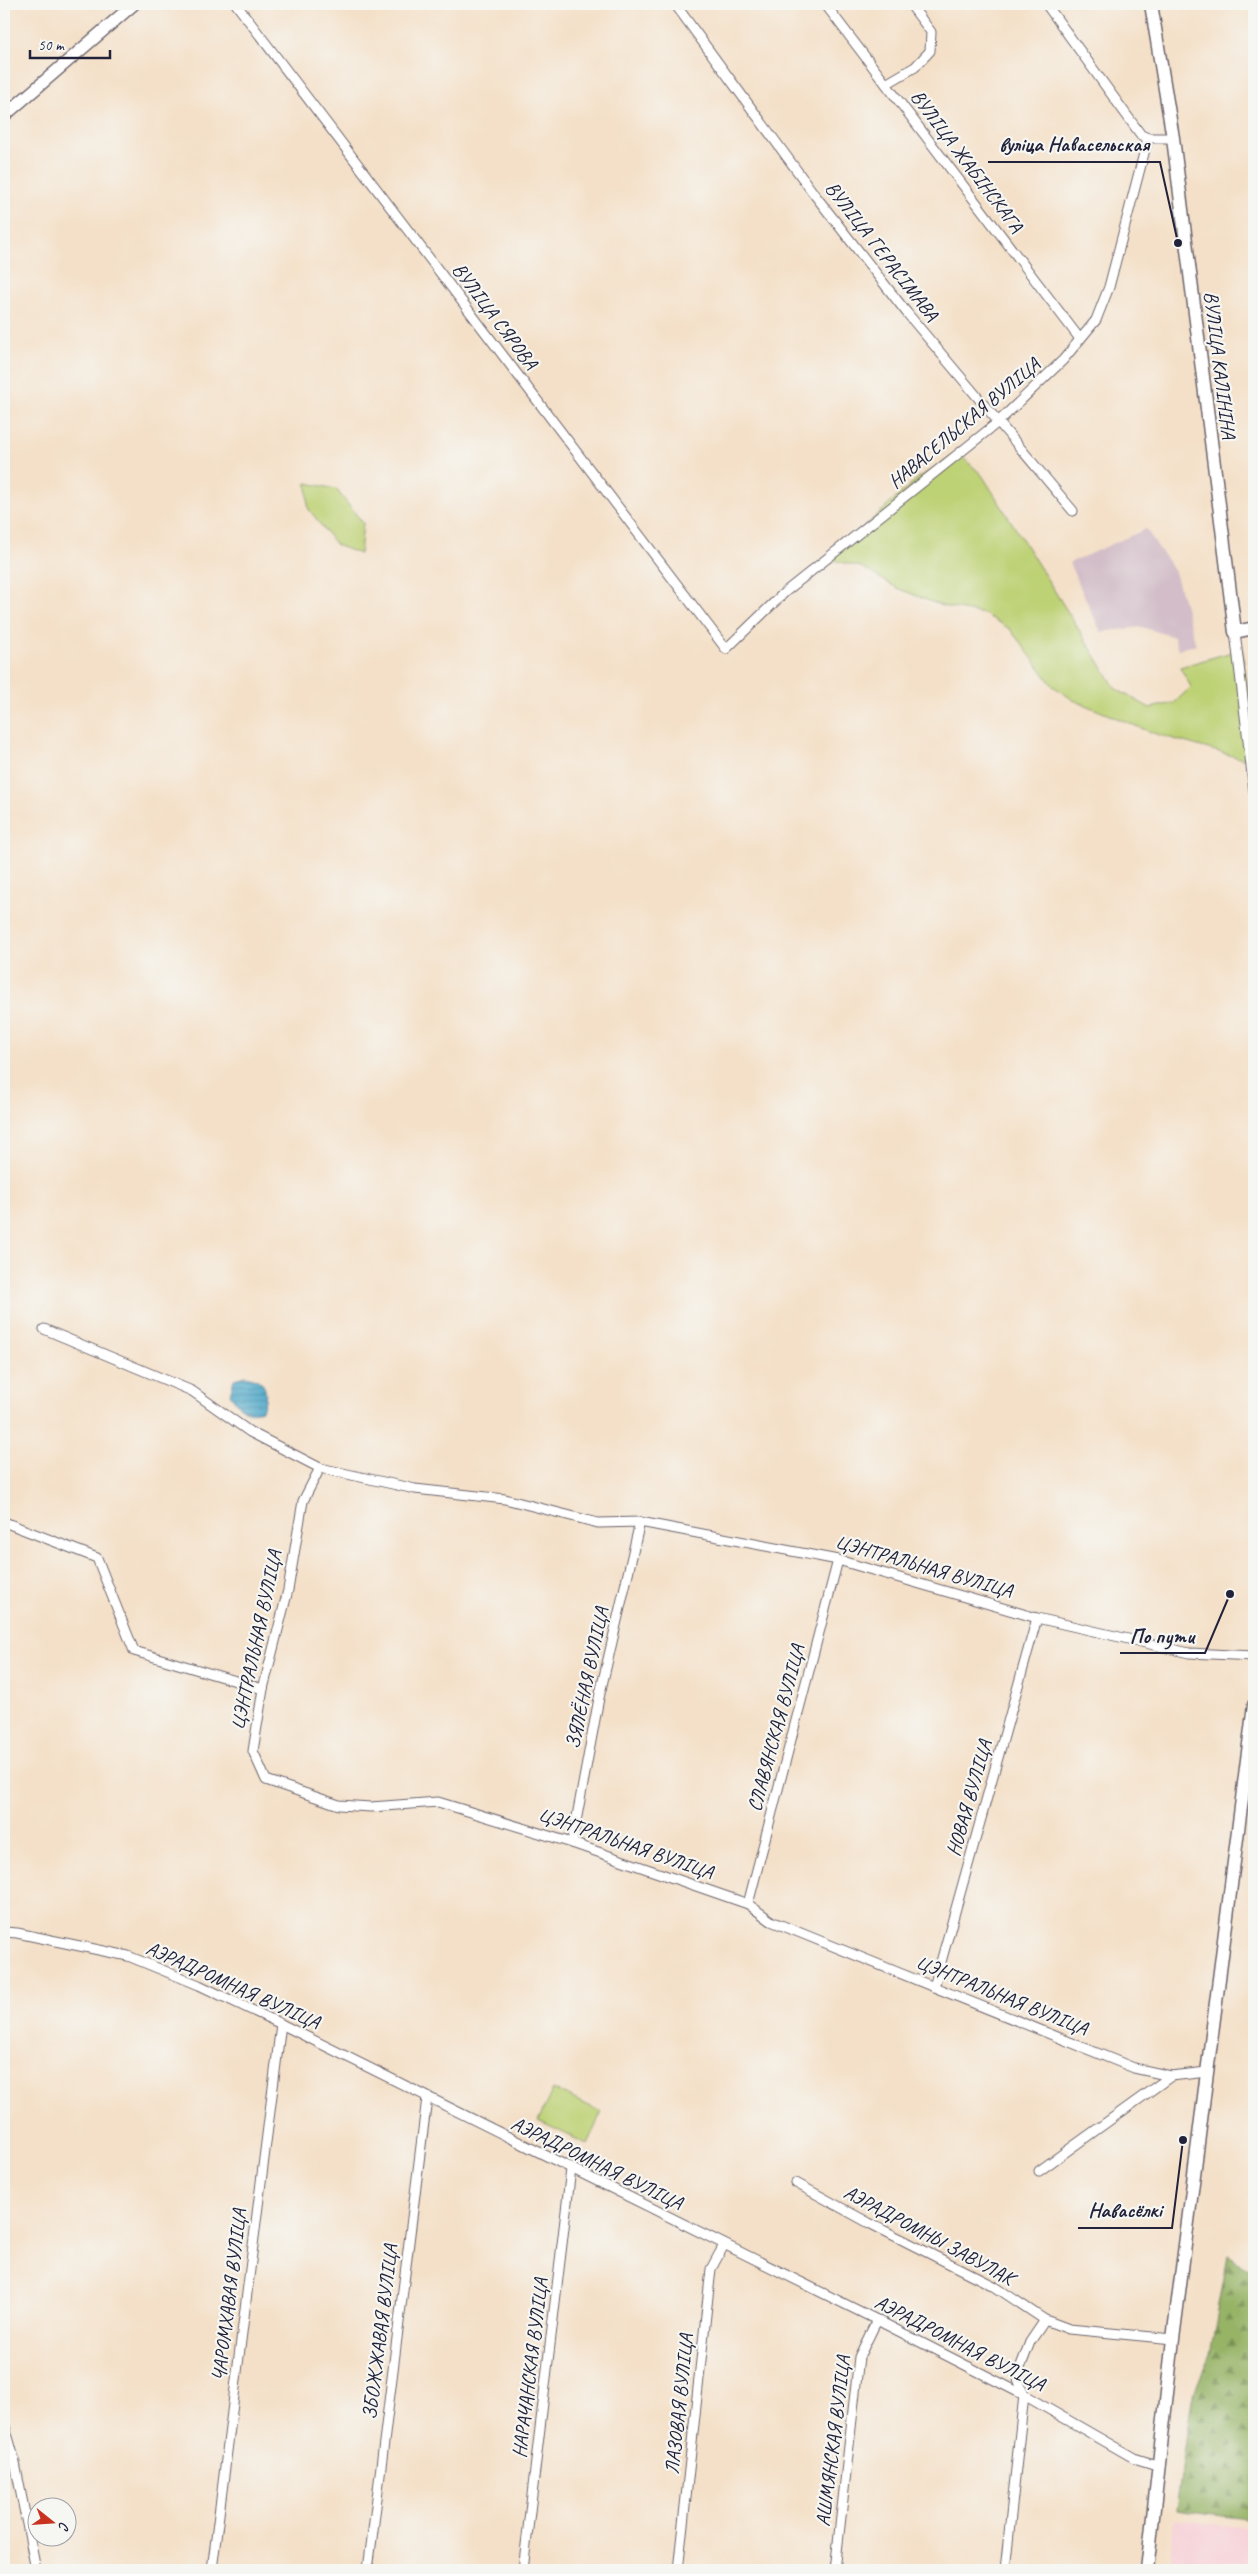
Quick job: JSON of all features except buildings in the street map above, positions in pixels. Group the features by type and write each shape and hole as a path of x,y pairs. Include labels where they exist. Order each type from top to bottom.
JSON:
{"main road":[{"name":"ВУЛІЦА КАЛІНІНА","path":"1150,4 1173,138 1235,632"},
{"path":"1235,632 1254,628"},
{"path":"1148,2570 1172,2339 1254,1705"}],"street":[{"path":"4,116 134,4"},
{"name":"ВУЛІЦА СЯРОВА","path":"236,4 726,649"},
{"name":"ВУЛІЦА ГЕРАСІМАВА","path":"675,4 814,194 997,423 1072,511"},
{"name":"ВУЛІЦА ЖАБІНСКАГА","path":"825,4 1080,340"},
{"path":"886,84 915,67 930,51 931,32 910,4"},
{"path":"1046,4 1141,135 1148,138 1173,138"},
{"name":"НАВАСЕЛЬСКАЯ ВУЛІЦА","path":"726,649 785,592 997,423 1063,360 1080,340 1096,320 1109,287 1148,138"},
{"name":"ВУЛІЦА КАЛІНІНА","path":"1235,632 1254,791"},
{"path":"44,1329 192,1390 250,1432 320,1468"},
{"name":"ЦЭНТРАЛЬНАЯ ВУЛІЦА","path":"1207,2072 1171,2076 1134,2068 771,1921 748,1904 572,1843 438,1802 371,1808 340,1805 266,1780 252,1752 263,1688 288,1590 303,1501 320,1468 415,1489 505,1499 598,1523 640,1522 838,1560 1037,1618 1190,1653 1254,1656"},
{"path":"4,1522 97,1558 134,1651 263,1688"},
{"name":"ЗЯЛЁНАЯ ВУЛІЦА","path":"572,1843 599,1698 640,1522"},
{"name":"СЛАВЯНСКАЯ ВУЛІЦА","path":"748,1904 838,1560"},
{"name":"НОВАЯ ВУЛІЦА","path":"934,1988 1037,1618"},
{"name":"АЭРАДРОМНАЯ ВУЛІЦА","path":"4,1932 128,1956 199,1985 877,2320 1024,2395 1134,2458 1160,2466"},
{"name":"ЧАРОМХАВАЯ ВУЛІЦА","path":"212,2570 281,2024"},
{"path":"1038,2171 1171,2076"},
{"name":"ЗБОЖЖАВАЯ ВУЛІЦА","path":"368,2570 426,2098"},
{"name":"НАРАЧАНСКАЯ ВУЛІЦА","path":"523,2570 571,2169"},
{"name":"АЭРАДРОМНЫ ЗАВУЛАК","path":"796,2183 869,2223 994,2286 1045,2320 1070,2329 1172,2339"},
{"name":"ЛАЗОВАЯ ВУЛІЦА","path":"678,2570 711,2269 724,2245"},
{"name":"АШМЯНСКАЯ ВУЛІЦА","path":"835,2570 859,2357 877,2320"},
{"path":"1005,2570 1024,2395 1017,2376 1030,2342 1045,2320"},
{"path":"4,2423 14,2458 36,2570"}],"shaded area":[{"path":"1146,529 1175,572 1196,645 1178,649 1174,637 1142,627 1101,632 1069,563"},
{"path":"1174,2519 1254,2529 1254,2570 1169,2570"}],"green space":[{"path":"958,453 982,475 1116,689 1150,708 1174,703 1191,687 1180,667 1242,649 1254,738 1254,762 1153,733 1073,700 1053,686 1010,629 984,614 942,606 897,588 861,567 829,559 917,479"},
{"path":"307,483 336,489 363,523 360,554 336,545 308,508"},
{"path":"553,2089 602,2112 587,2144 538,2121"},
{"path":"1228,2256 1254,2271 1254,2520 1176,2510 1192,2399 1210,2354"}],"water":[{"path":"245,1376 257,1380 264,1387 266,1397 262,1410 252,1412 243,1409 230,1394 234,1379"}],"place":[{"name":"вуліца Навасельская","path":"1178,243"},
{"name":"По пути","path":"1230,1594"},
{"name":"Навасёлкі","path":"1183,2140"}]}
